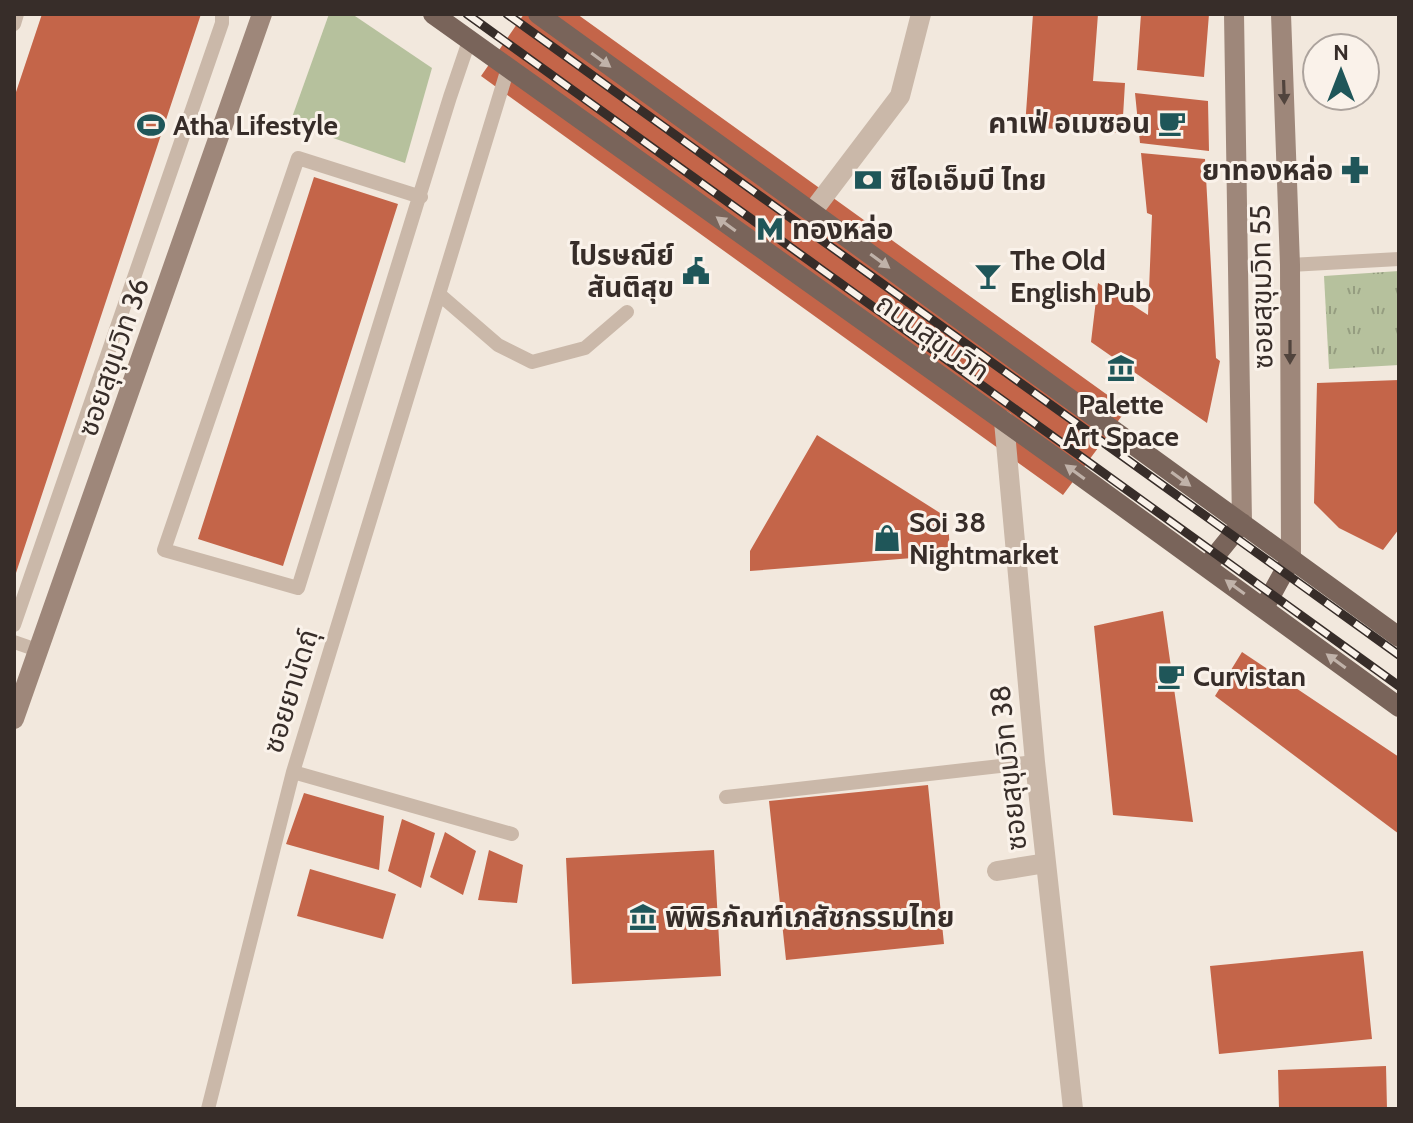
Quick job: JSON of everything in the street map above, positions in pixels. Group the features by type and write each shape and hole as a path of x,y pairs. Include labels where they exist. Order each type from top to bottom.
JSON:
{"main road":[{"name":"ซอยสุขุมวิท 36","path":"14,719 262,14"},
{"name":"ถนนสุขุมวิท","path":"433,14 1207,566 1399,707"},
{"name":"ถนนสุขุมวิท","path":"538,14 1399,637"},
{"name":"ซอยสุขุมวิท 55","path":"1234,14 1242,523"},
{"name":"ซอยสุขุมวิท 55","path":"1281,14 1290,265 1291,559"},
{"path":"1207,566 1242,523"},
{"path":"1264,608 1291,559"}],"street":[{"path":"812,212 900,96 921,14"},
{"name":"ซอยสุขุมวิท 38","path":"1004,421 1035,762 1073,1109"},
{"path":"997,871 1046,863"}],"lane":[{"path":"14,24 17,14"},
{"path":"14,625 222,23 222,14"},
{"path":"421,197 298,158 164,550 298,588 421,197 450,97 469,41"},
{"name":"ซอยยานัดถุ์","path":"208,1109 293,772 508,68"},
{"path":"1290,265 1399,259"},
{"path":"439,294 498,345 532,362 585,348 627,312"},
{"path":"14,642 40,651"},
{"path":"726,797 1035,762"},
{"path":"293,772 512,834"}],"green space":[{"path":"329,14 352,14 432,68 405,163 290,123"},
{"path":"1399,271 1399,365 1329,369 1324,276"}],"building":[{"path":"42,14 201,14 15,576 14,98"},
{"name":"ทองหล่อ","path":"524,14 577,14 1127,409 1063,495 481,76"},
{"path":"1033,14 1098,14 1093,81 1125,83 1122,133 1025,127"},
{"path":"1141,14 1209,14 1204,77 1137,70"},
{"path":"1135,93 1208,101 1209,151 1140,143"},
{"path":"1141,153 1205,159 1216,358 1220,361 1207,423 1091,342 1098,283 1148,315 1152,215 1147,213"},
{"path":"314,177 398,204 283,566 198,539"},
{"path":"1399,380 1399,529 1383,550 1339,528 1314,503 1317,383"},
{"path":"817,435 948,518 950,555 750,571 750,551"},
{"path":"1163,611 1193,822 1113,815 1094,626"},
{"path":"1242,652 1399,757 1399,834 1215,696"},
{"path":"928,785 944,944 786,960 769,801"},
{"path":"304,793 384,816 379,870 286,844"},
{"path":"402,819 435,833 421,888 388,871"},
{"path":"445,832 476,851 463,895 430,877"},
{"path":"489,850 523,865 517,903 478,900"},
{"name":"พิพิธภัณฑ์เภสัชกรรมไทย","path":"714,850 721,976 572,984 566,858"},
{"path":"310,869 396,894 383,939 297,916"},
{"path":"1363,951 1372,1039 1219,1054 1210,966"},
{"path":"1386,1066 1387,1109 1279,1109 1278,1070"}],"railway":[{"path":"467,14 1399,686"},
{"path":"507,14 1399,655"}],"place":[{"name":"คาเฟ่ อเมซอน","path":"1172,123"},
{"name":"Atha Lifestyle","path":"151,125"},
{"name":"ยาทองหล่อ","path":"1355,170"},
{"name":"ซีไอเอ็มบี ไทย","path":"868,180"},
{"name":"ทองหล่อ","path":"770,229"},
{"name":"ไปรษณีย์ สันติสุข","path":"696,271"},
{"name":"The Old English Pub","path":"988,276"},
{"name":"Palette Art Space","path":"1121,368"},
{"name":"Soi 38 Nightmarket","path":"887,538"},
{"name":"Curvistan","path":"1171,676"},
{"name":"พิพิธภัณฑ์เภสัชกรรมไทย","path":"643,917"}]}
